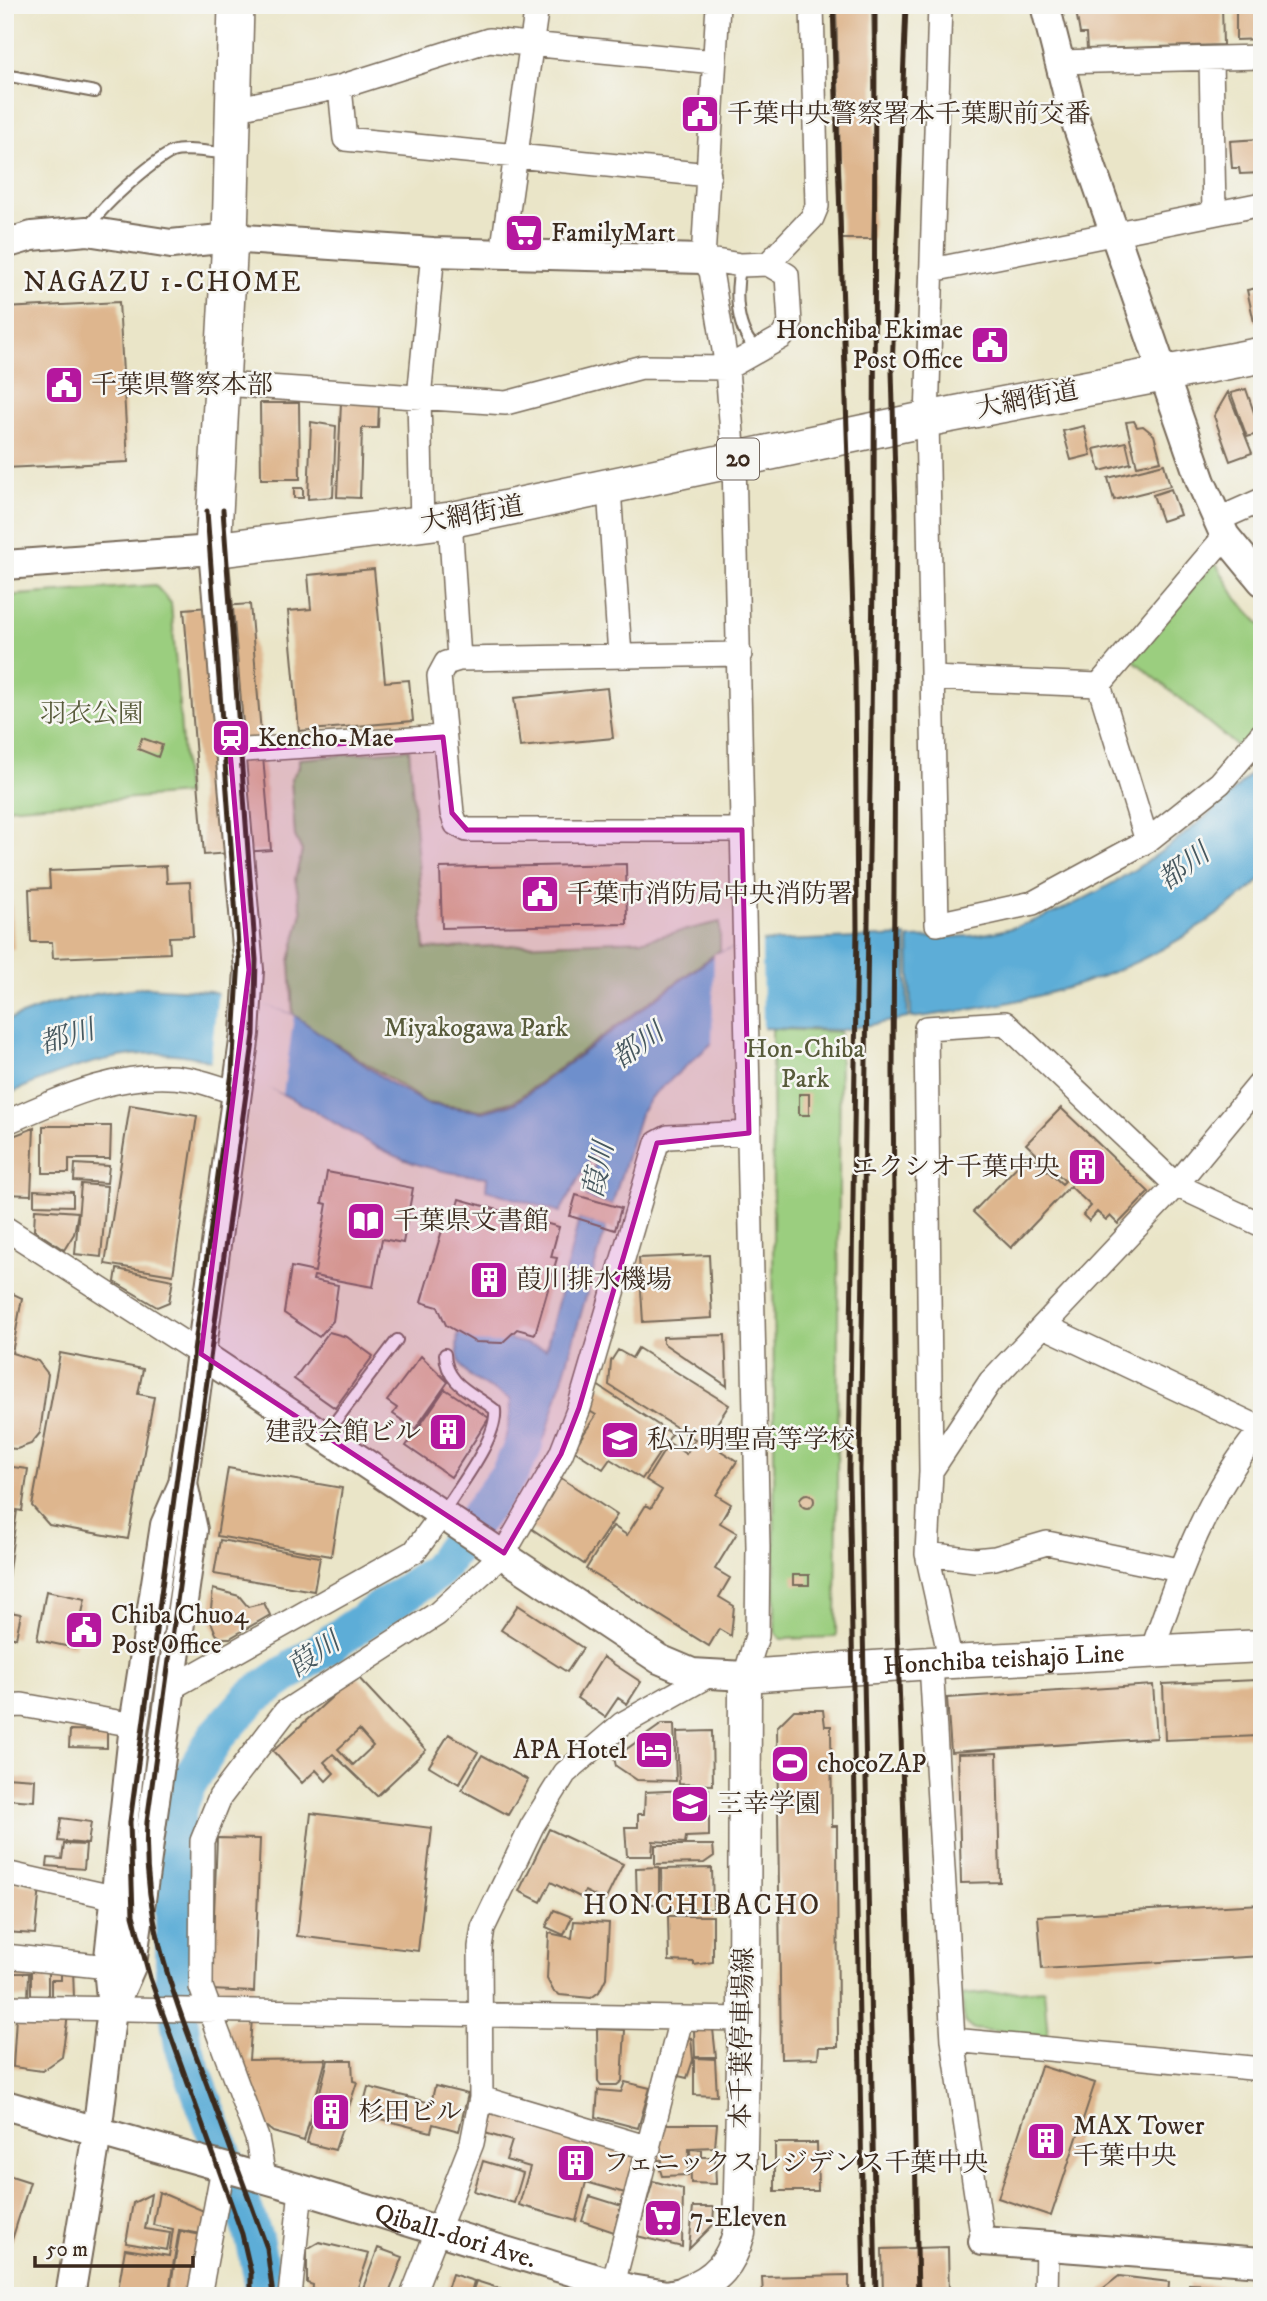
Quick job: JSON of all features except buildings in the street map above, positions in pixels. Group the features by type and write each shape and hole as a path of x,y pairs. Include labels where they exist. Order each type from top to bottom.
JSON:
{"main road":[{"path":"213,550 230,238 236,5"},
{"name":"大網街道","path":"213,550 436,522 609,488 928,419 1262,355"},
{"name":"Honchiba teishajō Line","path":"745,1676 941,1662 1262,1646"},
{"name":"本千葉停車場線","path":"688,2294 705,2285 727,2264 739,2233 744,2019 745,1676"}],"street":[{"path":"502,254 537,5"},
{"path":"5,1228 325,1435 659,1659 692,1673 745,1676 757,1636 758,1547 740,654 734,460 727,368 711,271 703,259 718,5"},
{"path":"768,264 812,218 817,206 812,5"},
{"path":"940,5 928,419 937,923 1033,903 1147,841 1220,783 1262,734"},
{"path":"1045,5 1058,62 1201,482 1221,528 1262,582"},
{"path":"233,109 340,87 489,40 715,62"},
{"path":"1058,62 1262,57"},
{"path":"1211,60 1214,212"},
{"path":"340,87 345,139 709,175"},
{"path":"932,270 1262,204"},
{"path":"5,244 32,236 87,231 171,244 230,238 433,252 703,259 741,265 768,264 786,275 790,324 782,337 727,368 642,367 506,403 222,384"},
{"path":"433,252 419,398 459,659"},
{"path":"609,488 620,656"},
{"path":"1099,685 1221,528 1262,500"},
{"path":"5,565 213,550 249,970 236,1093 183,1484 165,1525 134,1725 108,1967 112,2010 97,2133 70,2296"},
{"path":"740,654 459,659 446,663 439,676 452,813 456,824 467,830 742,830"},
{"path":"932,678 1099,685"},
{"path":"1099,685 1147,841"},
{"path":"230,751 443,737"},
{"path":"1262,1225 1176,1185 1005,1023 926,1028 931,1471 927,1554 941,1662 953,2040 983,2241 1262,2262"},
{"path":"5,1123 62,1097 125,1081 161,1076 190,1079 236,1093"},
{"path":"931,1471 990,1382 1176,1185 1262,1082"},
{"path":"264,2178 257,2138 201,2010 202,1840 209,1818 220,1797 285,1712 438,1614 493,1546 561,1454 579,1408 650,1157 657,1143 668,1137 750,1133"},
{"path":"1044,1326 1261,1429 1210,1502 1180,1570 1152,1651"},
{"path":"112,2010 132,1964 193,1530 183,1484"},
{"path":"171,1688 415,1551 450,1518"},
{"path":"927,1554 985,1559 1047,1542 1180,1570"},
{"path":"412,2296 472,2143 481,2098 479,2017 483,1928 531,1826 565,1773 622,1724 710,1674"},
{"path":"5,1706 22,1705 134,1725"},
{"path":"5,1873 117,1898"},
{"path":"5,1956 108,1967"},
{"path":"5,2007 72,2006 112,2010 479,2017 744,2019"},
{"path":"613,2284 681,2020"},
{"path":"953,2040 1262,2069"},
{"path":"481,2098 649,2148"},
{"path":"5,2105 218,2173 199,2296"},
{"name":"Qiball-dori Ave.","path":"218,2173 264,2178 648,2294 688,2294"},
{"path":"290,2296 301,2189"},
{"path":"1046,2244 1046,2296"}],"lane":[{"path":"5,75 95,92"},
{"path":"87,231 93,218 121,191 173,151 232,153"},
{"path":"741,265 736,283 742,328 746,340 758,351"},
{"path":"325,1435 397,1340"},
{"path":"445,1354 445,1364 453,1380 495,1410 496,1418 450,1518"}],"highlighted area":[{"path":"443,737 452,813 467,830 742,830 749,1133 657,1143 579,1408 561,1454 504,1553 201,1354 249,970 230,751"}],"green space":[{"path":"1215,562 1237,599 1262,626 1262,722 1240,749 1131,658"},
{"name":"羽衣公園","path":"155,585 171,603 186,794 5,808 5,596"},
{"name":"Miyakogawa Park","path":"409,749 425,949 644,940 720,922 720,950 514,1101 482,1110 427,1103 293,1016 290,961 302,912 295,879 302,851 295,836 291,779 299,767 299,759"},
{"name":"Hon-Chiba Park","path":"772,1029 840,1032 836,1637 781,1639 775,1632"},
{"path":"1044,1989 1048,2036 972,2029 964,2022 962,1995"}],"water":[{"name":"都川","path":"1262,761 1262,879 1221,912 1181,939 1098,978 1010,1002 911,1018 909,938 970,936 1016,927 1094,893 1170,845 1236,789"},
{"name":"都川","path":"906,936 908,1018 842,1030 764,1028 718,1038 651,1097 640,1114 612,1205 586,1198 598,1153 594,1151 560,1212 486,1190 487,1177 437,1170 416,1164 378,1148 248,1077 205,1060 181,1055 155,1053 103,1060 51,1076 5,1096 5,1021 51,1004 100,993 146,987 210,991 294,1015 390,1083 427,1104 483,1112 515,1103 718,953 759,942"},
{"path":"579,1219 606,1227 547,1432 531,1466 508,1497 487,1483 504,1443 510,1399 475,1380 461,1366 457,1343 459,1326 546,1349"}],"pier":[{"path":"762,940 763,1032 732,1036 712,1048 714,954"},
{"path":"218,990 294,1015 283,1094 210,1066"}],"waterway":[{"name":"葭川","path":"262,2296 262,2275 254,2238 183,2045 174,1982 174,1842 178,1808 188,1783 216,1737 251,1698 437,1571 508,1476 524,1445"}],"railway":[{"path":"833,5 855,674 857,928 849,1470 864,2296"},
{"path":"875,5 874,514 860,1470 876,2296"},
{"path":"906,5 892,370 896,513 893,1072 897,1626 914,2095 918,2296"},
{"path":"223,510 256,960 254,1035 147,1822 147,1856 149,1889 161,1951 180,2012 267,2248 273,2296"},
{"path":"207,511 239,959 232,1072 130,1822 133,1915 150,1978 242,2234 251,2273 251,2296"}],"place":[{"name":"千葉中央警察署本千葉駅前交番","path":"700,114"},
{"name":"FamilyMart","path":"524,233"},
{"name":"Honchiba Ekimae Post Office","path":"990,345"},
{"name":"千葉県警察本部","path":"64,385"},
{"name":"Kencho-Mae","path":"231,738"},
{"name":"千葉市消防局中央消防署","path":"540,894"},
{"name":"エクシオ千葉中央","path":"1087,1167"},
{"name":"千葉県文書館","path":"366,1221"},
{"name":"葭川排水機場","path":"489,1280"},
{"name":"建設会館ビル","path":"448,1432"},
{"name":"私立明聖高等学校","path":"620,1440"},
{"name":"Chiba Chuo4 Post Office","path":"84,1630"},
{"name":"APA Hotel","path":"654,1750"},
{"name":"chocoZAP","path":"790,1764"},
{"name":"三幸学園","path":"690,1804"},
{"name":"杉田ビル","path":"331,2112"},
{"name":"MAX Tower 千葉中央","path":"1046,2141"},
{"name":"フェニックスレジデンス千葉中央","path":"576,2163"},
{"name":"7-Eleven","path":"663,2218"}],"district":[{"name":"NAGAZU 1-CHOME","path":"163,282"},
{"name":"HONCHIBACHO","path":"702,1905"}]}
